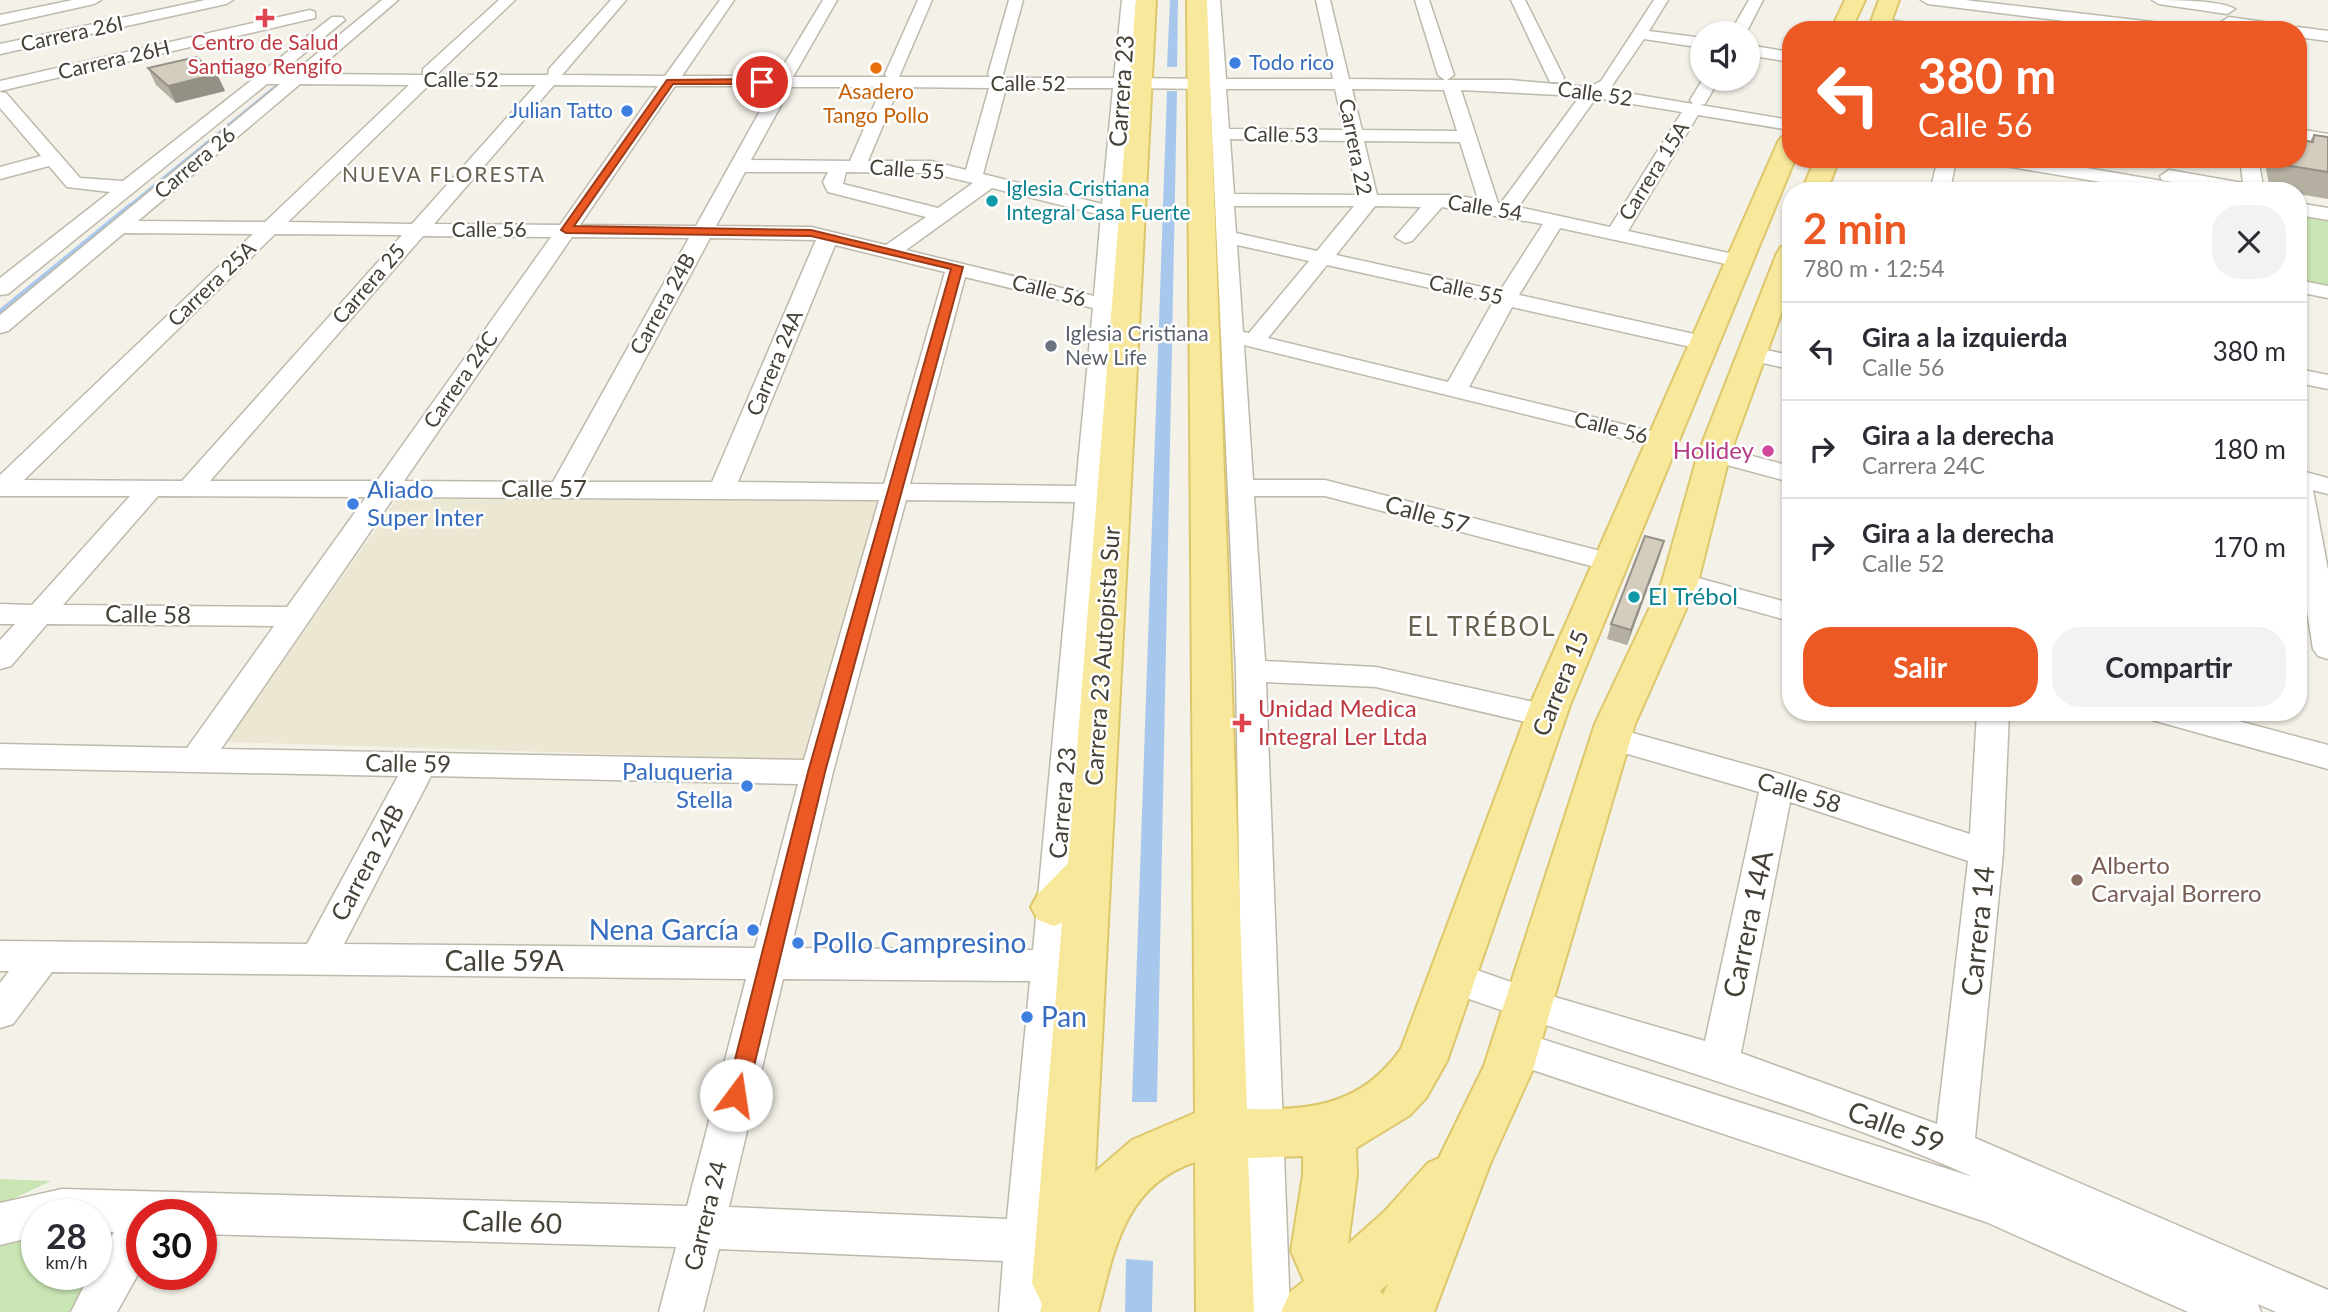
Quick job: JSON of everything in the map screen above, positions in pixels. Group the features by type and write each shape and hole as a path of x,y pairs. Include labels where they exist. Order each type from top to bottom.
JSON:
{"main road":[{"name":"Carrera 23 Autopista Sur","path":"1058,1312 1071,1164 1059,950 1090,869 1096,505 1104,448 1120,198 1131,79 1146,0"},
{"path":"1197,0 1208,80 1219,233 1242,1133 1226,1312"},
{"path":"1845,21 1855,0"},
{"path":"1881,21 1889,0"},
{"name":"Carrera 15","path":"1069,1312 1093,1230 1109,1197 1152,1156 1184,1141 1344,1124 1377,1110 1397,1096 1413,1077 1422,1061 1547,716 1782,161"},
{"path":"1405,1312 1465,1160 1508,1069 1611,738 1680,582 1714,454 1782,279"},
{"path":"1059,950 1090,869"},
{"path":"1344,1124 1329,1138 1330,1175 1319,1251 1336,1305 1465,1160"}],"street":[{"path":"0,6 30,0"},
{"path":"0,20 94,0"},
{"name":"Carrera 26I","path":"0,49 226,0"},
{"name":"Carrera 26","path":"0,289 124,187 344,14 391,0"},
{"name":"Carrera 25A","path":"1,488 426,76 508,0"},
{"name":"Carrera 25","path":"190,488 619,0"},
{"name":"Carrera 24C","path":"196,760 727,0"},
{"name":"Carrera 24B","path":"562,489 830,0"},
{"path":"925,0 892,78 848,166 832,182 835,188 941,215"},
{"path":"891,251 941,215 981,179 998,79 1016,0"},
{"name":"Carrera 23","path":"1129,0 1131,79"},
{"path":"1213,0 1208,80 1220,134 1226,200 1219,233 1244,339 1241,488 1251,671 1242,1133 1268,1312"},
{"name":"Carrera 22","path":"1244,339 1322,259 1369,201 1323,0"},
{"path":"1422,0 1468,137 1498,208 1599,88 1661,0"},
{"path":"1518,0 1556,78"},
{"path":"1745,21 1756,0"},
{"path":"1928,0 2058,21"},
{"path":"2078,21 2081,0"},
{"path":"2159,0 2250,21"},
{"name":"Carrera 26","path":"0,326 318,62 367,8"},
{"path":"303,9 344,14"},
{"path":"303,9 328,27"},
{"name":"Carrera 26H","path":"0,86 303,9"},
{"path":"2307,33 2328,36"},
{"path":"1639,34 1690,42"},
{"path":"1760,52 1782,56"},
{"name":"Calle 52","path":"318,62 323,71 426,76 1208,80 1556,78 1782,123"},
{"name":"Calle 52","path":"263,79 426,76"},
{"name":"Calle 52","path":"1449,80 1599,88"},
{"name":"Carrera 15A","path":"1616,234 1704,91"},
{"path":"0,97 52,159 80,185 124,187"},
{"name":"Calle 52","path":"1722,109 1782,114"},
{"path":"0,129 22,124"},
{"name":"Calle 53","path":"1220,134 1468,137"},
{"path":"2307,136 2328,139"},
{"path":"0,173 52,159"},
{"name":"Calle 55","path":"740,166 931,167 981,179 1120,198"},
{"path":"2089,168 2190,182"},
{"path":"2114,168 2154,177"},
{"path":"1104,448 1104,305 1120,198"},
{"name":"Calle 54","path":"1226,200 1437,201 1498,208 1740,261"},
{"path":"2307,200 2328,203"},
{"path":"1405,237 1437,201"},
{"path":"2307,210 2328,214"},
{"path":"1455,389 1506,298 1555,221"},
{"name":"Calle 56","path":"117,227 811,233 1104,305"},
{"name":"Calle 55","path":"1219,233 1322,259 1704,343"},
{"name":"Carrera 24A","path":"722,489 828,237"},
{"name":"Carrera 24","path":"681,1312 817,772 957,267"},
{"path":"0,270 24,270"},
{"path":"2307,288 2328,292"},
{"name":"Calle 56","path":"1244,339 1662,441"},
{"path":"1752,354 1782,360"},
{"path":"2307,378 2328,382"},
{"path":"1714,454 1782,472"},
{"path":"2307,481 2328,486"},
{"name":"Calle 57","path":"1,488 722,489 895,492 1096,505"},
{"path":"0,659 151,488"},
{"name":"Calle 57","path":"1241,488 1325,488 1610,562"},
{"name":"Carrera 23","path":"1021,1312 1059,950 1096,505"},
{"path":"2307,546 2315,605 2328,649"},
{"path":"1680,582 1782,610"},
{"name":"Calle 58","path":"0,614 295,617"},
{"path":"1251,671 1376,677 1547,716"},
{"name":"Carrera 14","path":"1954,1149 1986,853 1993,721"},
{"path":"2196,721 2328,757"},
{"name":"Calle 58","path":"1611,738 1777,785 1986,853"},
{"name":"Calle 59","path":"0,756 817,772"},
{"name":"Carrera 24B","path":"316,961 421,764"},
{"name":"Carrera 14A","path":"1720,1063 1777,785"},
{"name":"Calle 59A","path":"0,956 316,961 769,962 1059,950"},
{"path":"0,1012 42,957"},
{"name":"Calle 59","path":"1451,977 1520,1025 1992,1184 2327,1312"},
{"name":"Calle 59","path":"1520,1025 1720,1063 1954,1149 1992,1184 2239,1312"},
{"name":"Calle 60","path":"0,1224 62,1210 126,1215"},
{"name":"Calle 60","path":"217,1218 704,1227 1027,1241"},
{"path":"93,1312 126,1253"}],"shaded area":[{"path":"397,499 883,501 805,760 226,742"}],"green space":[{"path":"2307,214 2328,217 2328,286 2307,282"},
{"path":"0,1179 51,1181 0,1205"},
{"path":"126,1216 126,1225 112,1250 112,1217"},
{"path":"21,1230 21,1290 90,1290 78,1312 0,1312 0,1237"}],"water":[{"path":"1170,0 1178,0 1177,67 1167,67"},
{"path":"1167,91 1177,91 1157,1102 1132,1102"},
{"path":"1126,1259 1153,1261 1152,1312 1125,1312"}],"building":[{"path":"196,57 217,74 168,86 148,68"},
{"path":"2314,135 2328,137 2328,172 2303,168 2307,168 2307,141 2313,142"},
{"name":"El Trébol","path":"1645,536 1664,541 1631,630 1611,624"}],"waterway":[{"path":"128,208 280,84"},
{"path":"0,312 130,206"}],"place":[{"name":"Centro de Salud Santiago Rengifo","path":"265,18"},
{"name":"Todo rico","path":"1235,63"},
{"name":"Asadero Tango Pollo","path":"876,68"},
{"name":"Julian Tatto","path":"627,111"},
{"name":"Iglesia Cristiana Integral Casa Fuerte","path":"992,201"},
{"name":"Iglesia Cristiana New Life","path":"1051,346"},
{"name":"Holidey","path":"1768,451"},
{"name":"Aliado Super Inter","path":"353,504"},
{"name":"El Trébol","path":"1634,597"},
{"name":"Unidad Medica Integral Ler Ltda","path":"1242,723"},
{"name":"Paluqueria Stella","path":"747,786"},
{"name":"Alberto Carvajal Borrero","path":"2077,880"},
{"name":"Nena García","path":"753,930"},
{"name":"Pollo Campresino","path":"798,943"},
{"name":"Pan","path":"1027,1017"}],"district":[{"name":"NUEVA FLORESTA","path":"444,175"},
{"name":"EL TRÉBOL","path":"1482,627"}],"route":[{"path":"736,1095 817,772 957,267 811,233 566,230 670,82 762,82"}]}
